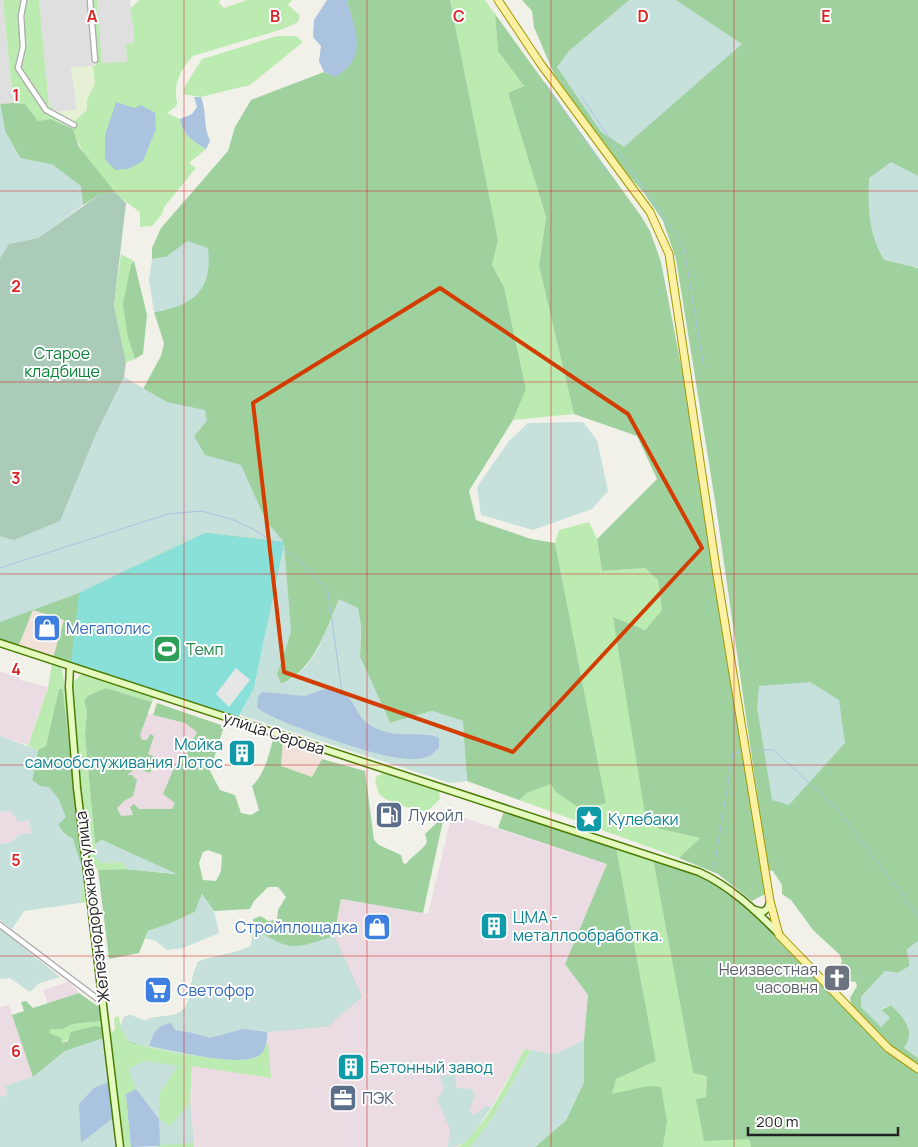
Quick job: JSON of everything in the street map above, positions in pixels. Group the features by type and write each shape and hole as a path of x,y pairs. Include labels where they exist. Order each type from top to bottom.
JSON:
{"main road":[{"path":"498,0 540,63 650,212 660,231 668,254 717,575 770,901 780,935 888,1048 918,1069"},
{"name":"улица Серова","path":"0,644 699,872 728,888 755,910 780,935"},
{"name":"Железнодорожная улица","path":"70,667 69,687 77,788 120,1147"},
{"path":"755,910 763,912 768,908 770,901"}],"street":[{"path":"24,0 20,16 23,47 18,68 46,110 74,125"},
{"path":"90,0 95,60"},
{"path":"0,925 103,1003"}],"highlighted area":[{"path":"440,288 628,414 702,548 513,752 284,672 253,403"}],"shaded area":[{"path":"0,0 3,0 13,103 0,104"},
{"path":"39,0 88,0 93,66 71,68 77,110 54,112 49,107"},
{"path":"97,0 130,0 134,43 126,44 127,63 101,63"},
{"path":"327,0 347,0 356,33 356,52 353,60 336,77 324,72 319,61 321,46 313,37 314,20"},
{"path":"629,0 676,0 742,44 624,147 601,132 557,67 569,51"},
{"path":"194,97 201,97 203,103 206,130 210,141 206,149 189,137 181,124 180,119 192,114 197,107"},
{"path":"116,102 134,108 141,105 155,113 156,129 143,161 128,169 115,170 105,159 105,135"},
{"path":"0,104 5,131 20,158 53,165 81,186 83,205 38,238 9,244 0,258"},
{"path":"891,162 918,176 918,268 884,260 872,230 869,210 869,178"},
{"path":"188,241 208,248 209,263 204,285 198,294 190,300 168,309 154,312 149,280 152,259 166,257"},
{"path":"124,377 167,402 205,410 207,421 194,436 205,455 241,465 266,521 284,542 205,533 79,593 0,622 0,536 14,540 95,436"},
{"path":"583,422 597,440 608,491 592,509 533,530 481,515 477,487 509,441 528,423"},
{"path":"205,533 284,542 254,688 238,718 71,664 79,593"},
{"path":"284,542 291,631 277,674 281,684 303,670 311,660 324,636 339,599 358,608 361,625 360,657 390,723 432,711 463,721 467,781 450,783 240,715 254,688"},
{"path":"33,610 64,621 53,658 18,647"},
{"path":"236,668 250,680 229,707 216,694"},
{"path":"0,671 20,678 20,680 48,687 28,745 0,736"},
{"path":"810,682 839,700 845,743 789,805 772,800 757,707 759,686"},
{"path":"325,689 343,693 349,698 360,716 373,727 396,734 434,736 439,738 439,748 430,756 419,759 381,755 299,728 265,713 257,707 258,696 262,692 305,696"},
{"path":"103,702 211,730 189,849 99,828"},
{"path":"0,736 38,750 32,780 40,786 49,787 58,798 66,817 58,825 65,835 73,839 85,882 80,903 24,911 12,929 0,920 0,844 12,842 21,835 32,834 29,820 18,822 11,811 0,812"},
{"path":"283,739 325,753 312,777 281,766"},
{"path":"11,811 29,820 32,834 16,836 12,842 0,844 0,812"},
{"path":"452,814 607,864 565,964 588,995 584,1040 555,1054 525,1049 491,1108 458,1147 194,1147 190,1103 192,1065 270,1078 267,1032 329,1026 334,1019 362,997 334,936 341,899 428,914"},
{"path":"102,840 177,874 126,869 123,862 101,863 96,858 95,844"},
{"path":"202,894 214,911 219,933 183,948 167,950 156,941 145,938 148,931 195,912"},
{"path":"254,928 276,941 293,946 309,944 334,936 362,997 329,1026 267,1032 267,1042 263,1051 258,1056 248,1059 194,1055 127,1041 126,1035 120,1028 124,1017 130,1015 145,1021 181,1012 187,1005 192,979 198,962 251,946"},
{"path":"0,929 60,977 38,984 30,992 10,978 0,979"},
{"path":"918,941 918,1058 904,1048 908,1042 909,1030 904,1019 896,1009 891,1005 881,1009 890,1018 881,1027 861,1007 861,997 885,971 898,973 910,966 907,949"},
{"path":"69,982 79,993 48,1004 43,990"},
{"path":"9,1005 33,1077 6,1086 8,1095 0,1097 0,1007"},
{"path":"171,1023 175,1030 210,1038 243,1029 267,1032 267,1042 265,1048 258,1056 237,1060 205,1057 149,1046 156,1031 162,1026"},
{"path":"108,1037 120,1147 0,1147 0,1097 8,1095 5,1086 33,1077 65,1051"},
{"path":"584,1040 584,1082 566,1120 535,1147 471,1147 492,1119 531,1050 555,1054"},
{"path":"145,1061 178,1066 159,1094 159,1119 170,1126 190,1103 194,1143 131,1147 126,1094 136,1089 128,1069"},
{"path":"455,1074 457,1088 472,1089 475,1096 469,1111 475,1115 485,1106 491,1108 468,1139 455,1146 448,1147 450,1129 437,1100 444,1089 440,1076"},
{"path":"109,1082 113,1118 81,1143 79,1104 94,1088"},
{"path":"136,1089 159,1119 160,1146 131,1147 126,1094"}],"green space":[{"path":"3,0 22,0 20,14 21,52 17,69 48,109 19,64 24,40 26,0 39,0 49,107 54,107 54,112 74,122 87,110 87,100 95,84 93,66 97,64 92,0 97,0 102,63 127,62 126,44 134,43 134,29 130,9 139,0 220,0 219,3 224,8 247,0 292,0 288,5 300,15 298,22 283,29 193,56 187,63 178,81 176,91 177,105 167,113 180,119 186,133 206,149 189,163 196,168 164,207 162,214 152,226 140,227 140,212 119,196 99,175 84,153 73,129 50,119 38,121 25,104 13,103"},
{"path":"347,0 450,0 498,240 492,265 504,287 526,389 513,420 469,491 476,520 531,539 555,543 606,803 582,810 556,792 551,784 527,793 519,800 467,781 462,721 432,711 390,723 360,657 361,625 339,600 318,648 311,659 293,677 281,684 277,674 291,631 71,664 53,658 64,620 33,610 18,647 0,640 0,536 60,521 124,377 143,389 161,356 164,343 154,312 166,310 188,241 166,257 152,259 152,248 161,228 228,151 235,127 251,100 324,72 336,77 355,31"},
{"path":"450,0 485,0 495,14 498,51 524,86 508,93 546,217 539,266 574,414 513,420 526,388 504,287 492,265 498,240"},
{"path":"522,0 918,0 918,176 891,163 915,268 918,268 918,941 907,950 910,966 898,973 885,971 861,997 861,1007 890,1018 881,1010 891,1005 896,1009 904,1019 909,1030 908,1042 904,1048 918,1058 918,1066 878,1035 859,1016 850,998 857,986 856,982 843,980 838,970 842,961 840,955 813,930 791,900 782,894 782,885 773,871 768,870 716,507 676,259 663,221 644,193 615,160 554,74 534,27 532,11"},
{"path":"495,14 641,216 650,231 661,262 704,484 767,893 752,901 718,874 679,858 700,838 660,829 646,820 613,617 645,630 662,610 658,580 645,568 602,571 597,539 657,479 637,436 574,414 539,266 546,217 508,93 524,86 498,51"},
{"path":"277,36 296,36 303,42 250,85 201,97 183,94 185,86 202,59"},
{"path":"93,66 95,84 85,114 74,122 54,112 77,110 71,67"},
{"path":"0,104 25,104 38,121 50,119 73,129 79,147 115,192 99,195 83,205 80,186 53,165 20,158 5,131"},
{"name":"Старое кладбище","path":"115,192 126,203 114,306 126,362 124,377 95,436 60,521 14,540 0,536 0,258 9,244 38,238 99,195"},
{"path":"121,254 134,261 131,265 128,338 135,359 126,362 114,306"},
{"path":"134,261 147,315 143,354 135,359 128,338 123,304 131,265"},
{"path":"589,522 597,539 602,571 645,568 658,580 662,610 645,630 613,618 660,829 700,838 679,858 519,800 527,793 551,784 606,803 555,543 559,530"},
{"path":"52,663 62,669 88,902 80,903 85,882 62,689 59,689 46,747 38,750 28,746 48,688"},
{"path":"81,675 154,697 152,702 106,688 84,701 87,711 85,735 96,858 101,863 123,862 126,869 98,870 90,863 79,788 72,688 75,680"},
{"path":"106,688 152,702 140,735 142,740 147,740 150,734 154,736 148,754 155,757 150,773 136,768 127,775 132,775 137,780 133,796 117,808 121,816 133,815 130,807 134,804 139,809 172,809 175,803 163,794 177,761 185,757 197,732 185,723 153,715 157,703 224,726 210,771 220,790 235,795 241,813 251,815 259,810 252,786 263,770 274,736 283,739 281,766 312,777 322,759 365,771 374,840 379,845 401,855 403,863 406,864 423,848 427,842 425,834 444,816 423,913 341,899 334,936 362,997 329,1026 134,1044 127,1041 126,1035 120,1028 124,1017 130,1015 145,1021 181,1012 187,1005 192,979 198,962 251,946 254,928 253,919 261,916 268,921 277,920 278,910 286,897 278,887 268,887 254,901 250,909 214,911 202,894 195,912 148,931 139,953 109,959 98,870 126,869 175,874 102,840 95,844 85,735 87,711 84,701 88,696","holes":["208,850 222,855 221,871 216,881 203,880 199,863 203,852"]},
{"path":"59,689 62,689 63,692 83,867 78,860 73,839 59,827 44,794 32,780 38,750 46,746"},
{"path":"384,773 439,791 440,799 430,809 419,812 385,799 379,794 375,781 377,776"},
{"path":"504,811 616,847 656,1061 616,1079 612,1094 648,1086 661,1087 667,1122 663,1147 535,1147 566,1120 584,1082 584,1040 588,995 565,964 607,864 498,828"},
{"path":"616,847 653,859 693,1073 707,1075 706,1097 696,1099 749,1139 751,1147 663,1147 667,1122 612,1094 616,1079 656,1061"},
{"path":"653,859 699,874 727,890 772,928 886,1049 918,1071 918,1147 751,1147 749,1139 704,1141 696,1099 706,1097 707,1076 693,1073"},
{"path":"79,993 99,1007 102,1021 73,1024 62,1029 51,1029 49,1033 61,1038 62,1043 68,1041 71,1032 94,1026 103,1027 104,1038 65,1051 33,1077 12,1015 24,1011 21,1002 26,1001 33,1008"},
{"path":"119,1016 127,1041 172,1052 212,1058 245,1059 258,1056 268,1042 271,1078 192,1066 190,1103 194,1147 154,1147 160,1146 126,1095 131,1147 0,1147 0,1097 8,1095 5,1086 33,1077 65,1051 108,1037 115,1029 114,1018"},
{"path":"102,1021 103,1027 94,1026 61,1043 49,1033 51,1029 62,1029 73,1024"},
{"path":"525,1049 531,1050 492,1119 471,1147 458,1147 488,1114"}],"waterway":[{"path":"545,83 607,171"},
{"path":"581,96 684,248 704,368"},
{"path":"0,568 168,514 202,511 234,520 255,530 297,559 328,591 342,693"},
{"path":"754,750 774,750 838,810 918,916"},
{"path":"714,868 733,753 741,752"}],"place":[{"name":"Мегаполис","path":"47,628"},
{"name":"Темп","path":"167,649"},
{"name":"Мойка самообслуживания Лотос","path":"242,753"},
{"name":"Лукойл","path":"389,815"},
{"name":"Кулебаки","path":"589,819"},
{"name":"ЦМА - металлообработка.","path":"494,926"},
{"name":"Стройплощадка","path":"377,927"},
{"name":"Неизвестная часовня","path":"837,978"},
{"name":"Светофор","path":"158,990"},
{"name":"Бетонный завод","path":"351,1067"},
{"name":"ПЭК","path":"343,1098"}]}
